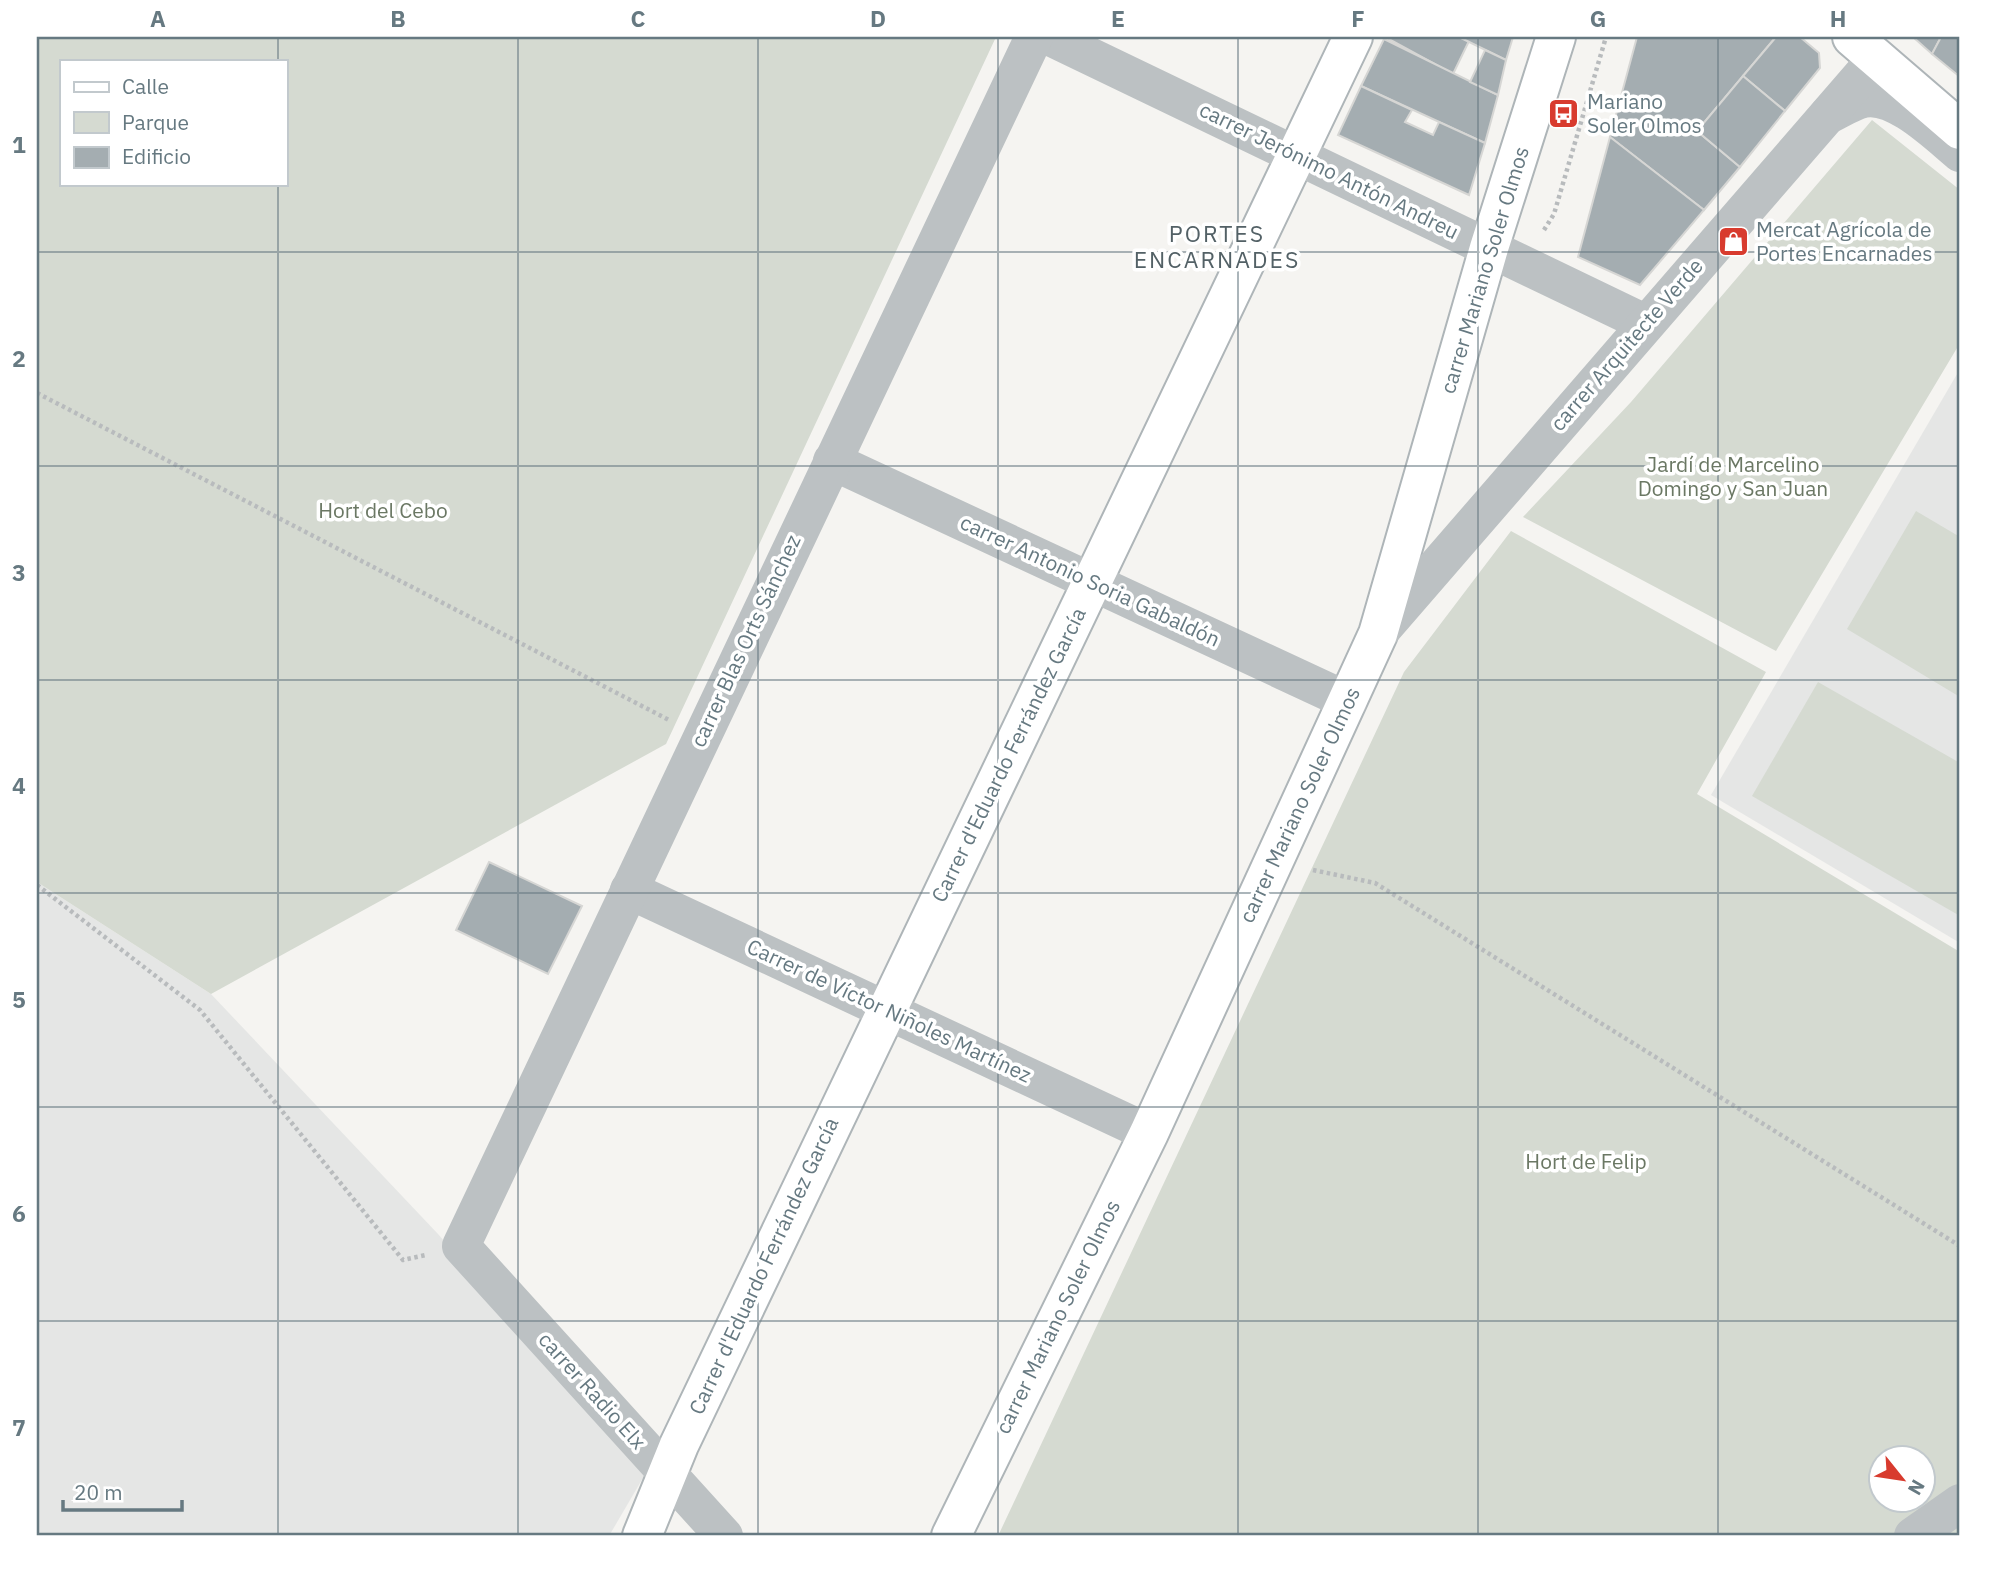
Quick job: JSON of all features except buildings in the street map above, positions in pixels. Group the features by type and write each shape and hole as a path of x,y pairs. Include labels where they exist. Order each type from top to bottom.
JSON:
{"main road":[{"name":"Carrer d'Eduardo Ferrández García","path":"642,1536 666,1473 1353,37"},
{"name":"carrer Mariano Soler Olmos","path":"951,1536 1149,1133 1378,634 1489,248 1556,37"},
{"path":"1865,47 1960,130"}],"street":[{"name":"carrer Blas Orts Sánchez","path":"461,1246 1034,37"},
{"name":"carrer Jerónimo Antón Andreu","path":"1051,37 1645,323"},
{"name":"carrer Arquitecte Verde","path":"1378,634 1828,115 1865,47"},
{"path":"1828,115 1864,99 1889,102 1923,122 1960,153"},
{"name":"carrer Antonio Soria Gabaldón","path":"832,461 1348,701"},
{"name":"Carrer de Víctor Niñoles Martínez","path":"629,890 1149,1133"},
{"name":"carrer Radio Elx","path":"461,1246 723,1536"},
{"name":"Carrer d'Eduardo Ferrández García","path":"631,1536 666,1473"},
{"path":"1913,1536 1960,1503"}],"path":[{"path":"37,393 701,737"},
{"path":"1274,862 1375,883 1960,1246"},
{"path":"37,885 200,1010 403,1260 461,1246"}],"shaded area":[{"path":"1960,369 1960,943 1711,795"},
{"path":"37,882 211,994 438,1234 647,1471 609,1536 37,1536"}],"green space":[{"name":"Hort del Cebo","path":"37,37 996,37 666,744 211,994 37,882"},
{"name":"Jardí de Marcelino Domingo y San Juan","path":"1872,120 1960,190 1960,343 1776,651 1523,517 1631,402"},
{"path":"1916,511 1960,537 1960,697 1847,629"},
{"name":"Hort de Felip","path":"1511,531 1766,672 1697,794 1960,952 1960,1536 998,1536 1404,672"},
{"path":"1818,682 1960,763 1960,916 1752,796"}],"place":[{"name":"Mariano Soler Olmos","path":"1564,114"},
{"name":"Mercat Agrícola de Portes Encarnades","path":"1733,242"}],"district":[{"name":"PORTES ENCARNADES","path":"1217,247"}]}
